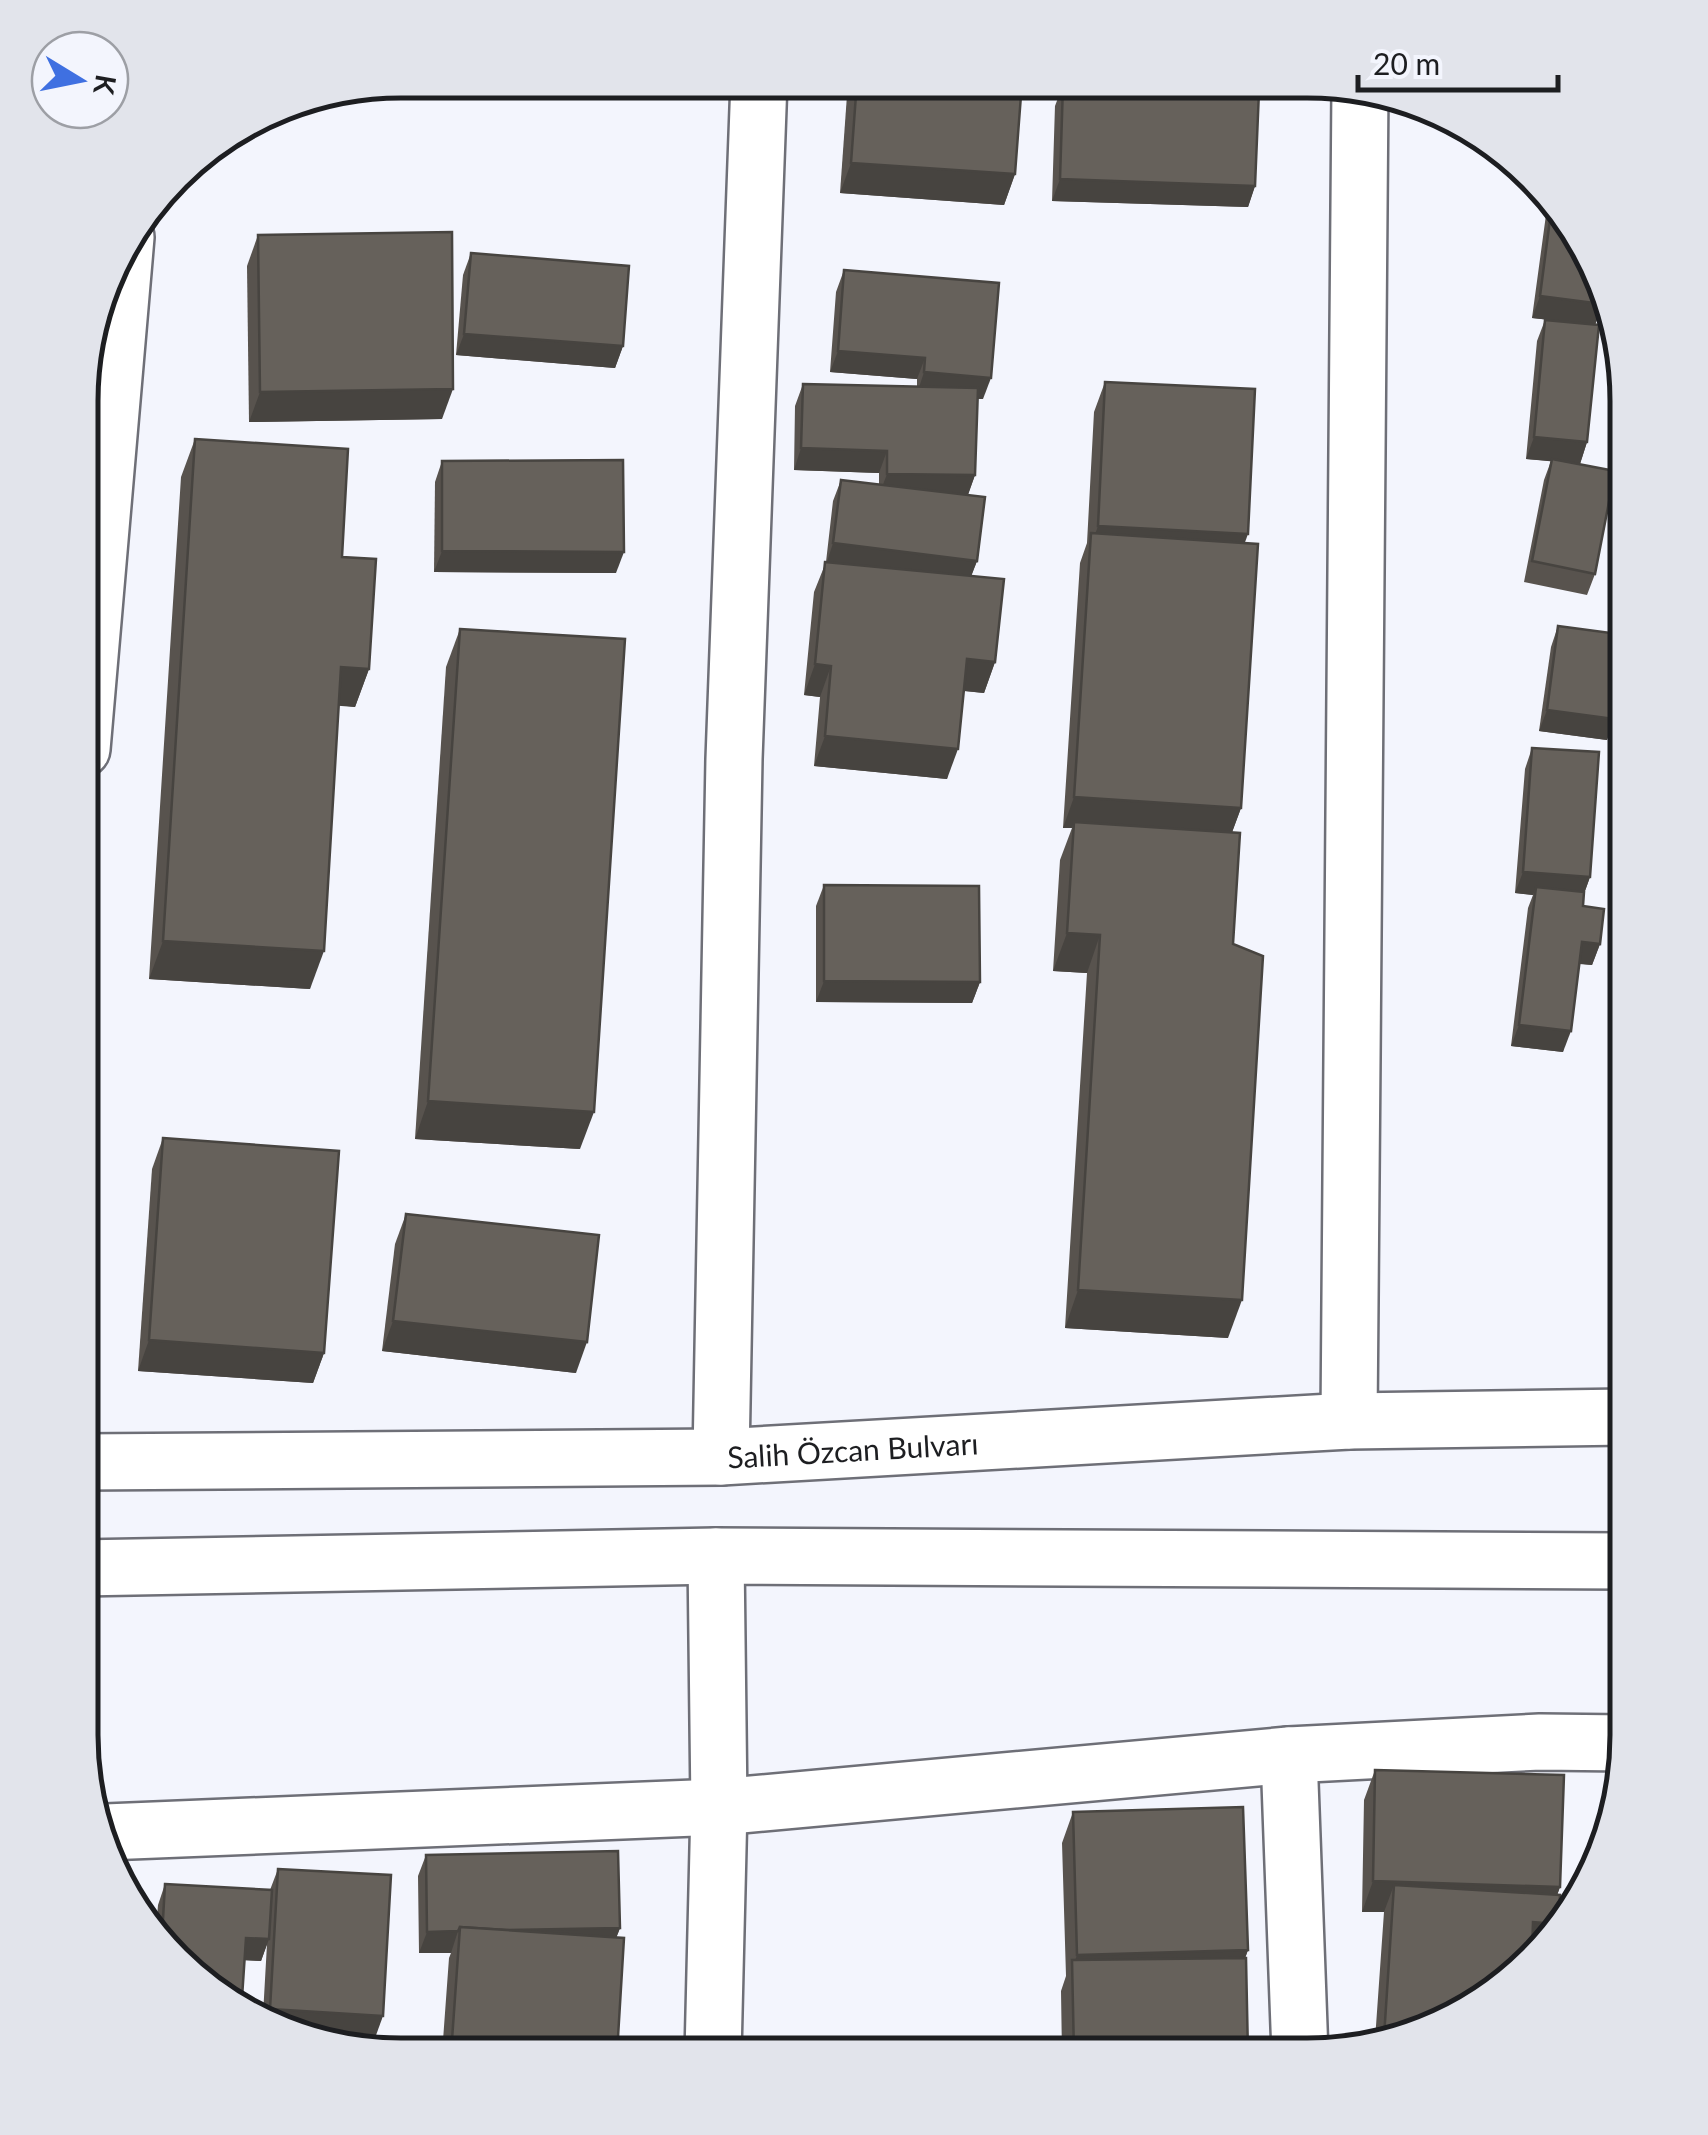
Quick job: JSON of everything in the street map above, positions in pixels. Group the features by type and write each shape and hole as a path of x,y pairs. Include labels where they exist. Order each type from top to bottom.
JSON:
{"street":[{"path":"721,1457 734,759 759,97"},
{"path":"1349,1420 1360,103"},
{"path":"98,563 122,282"},
{"name":"Salih Özcan Bulvarı","path":"98,1462 721,1457 1349,1420 1610,1417"},
{"path":"714,2037 720,1807 716,1556"},
{"path":"98,1568 716,1556 1610,1561"},
{"path":"114,1832 720,1807 1289,1755 1540,1742 1610,1743"},
{"path":"1289,1755 1299,2037"}],"building":[{"path":"856,97 1021,97 1015,174 851,163"},
{"path":"1063,97 1259,97 1255,186 1060,179"},
{"path":"1550,219 1570,249 1593,303 1540,296"},
{"path":"452,232 453,389 260,392 258,235"},
{"path":"471,253 629,266 623,346 464,334"},
{"path":"844,270 999,283 991,378 924,372 925,358 838,351"},
{"path":"1545,320 1599,325 1587,442 1534,437"},
{"path":"1105,382 1255,389 1248,534 1098,526"},
{"path":"803,384 978,388 975,475 887,474 887,451 801,448"},
{"path":"195,439 348,449 342,557 376,559 369,669 341,667 324,951 163,941"},
{"path":"1552,459 1610,470 1610,497 1595,574 1532,561"},
{"path":"623,460 624,552 442,551 442,461"},
{"path":"841,480 985,497 977,561 833,543"},
{"path":"1091,533 1258,544 1241,808 1074,797"},
{"path":"825,562 1004,579 995,662 967,659 958,749 825,736 831,666 815,664"},
{"path":"1558,626 1610,633 1610,718 1547,710"},
{"path":"460,629 625,639 594,1112 428,1101"},
{"path":"1532,748 1599,752 1590,877 1523,872"},
{"path":"1074,822 1240,833 1233,944 1263,956 1242,1300 1078,1290 1100,935 1067,933"},
{"path":"824,885 979,886 980,982 824,981"},
{"path":"1536,887 1584,892 1583,906 1604,909 1600,944 1582,942 1571,1031 1519,1025"},
{"path":"163,1138 339,1151 324,1353 149,1340"},
{"path":"406,1214 599,1235 587,1342 393,1321"},
{"path":"1375,1770 1564,1775 1560,1887 1373,1881"},
{"path":"1243,1807 1248,1950 1077,1955 1073,1812"},
{"path":"618,1851 620,1928 460,1927 458,1931 427,1932 426,1855"},
{"path":"278,1869 391,1875 383,2016 270,2008"},
{"path":"165,1884 272,1890 269,1939 246,1938 242,1993 186,1949 163,1922"},
{"path":"1394,1885 1560,1895 1548,1919 1545,1923 1533,1922 1533,1937 1492,1975 1459,1997 1385,2027"},
{"path":"460,1927 624,1938 618,2037 452,2037"},
{"path":"1246,1958 1248,2037 1074,2037 1072,1960"}]}
